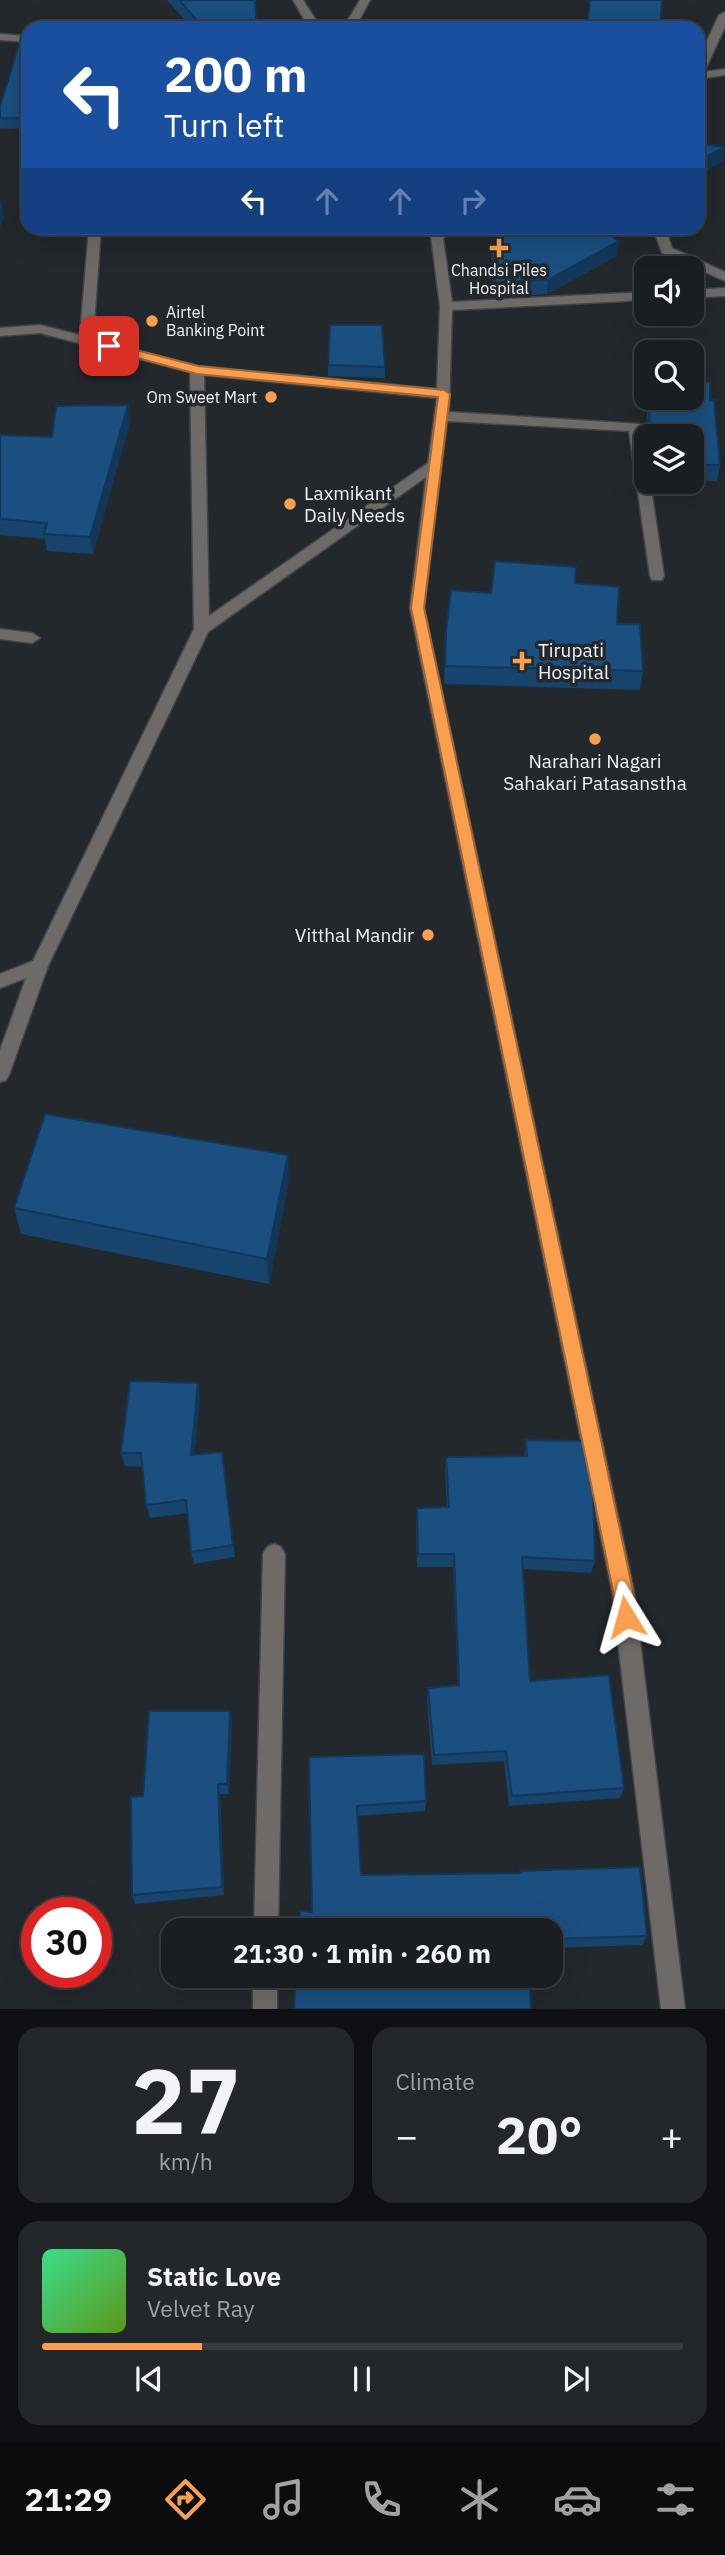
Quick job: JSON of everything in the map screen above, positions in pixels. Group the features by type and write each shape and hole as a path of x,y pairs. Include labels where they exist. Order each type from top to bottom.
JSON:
{"street":[{"path":"298,0 311,21"},
{"path":"353,21 365,0"},
{"path":"705,59 725,15"},
{"path":"0,37 21,38"},
{"path":"705,73 725,72"},
{"path":"86,341 94,235"},
{"path":"435,235 446,306 444,394 417,608 623,1591 673,2009"},
{"path":"661,235 666,250 725,277"},
{"path":"704,293 725,292"},
{"path":"446,306 634,297"},
{"path":"0,332 40,329 197,370 444,394"},
{"path":"0,1075 39,966 202,629 197,370"},
{"path":"442,416 635,427 657,576"},
{"path":"202,629 436,464"},
{"path":"0,634 32,638"},
{"path":"0,981 39,966"},
{"path":"266,1918 274,1554"},
{"path":"265,1988 265,2009"}],"building":[{"path":"179,0 255,0 256,21 198,21"},
{"path":"590,0 662,0 660,21 588,21"},
{"path":"21,44 21,118 0,118 0,107"},
{"path":"705,145 725,147 705,157"},
{"path":"496,235 609,235 619,241 548,280 495,282 492,254"},
{"path":"330,325 382,325 385,367 328,365"},
{"path":"704,382 710,382 710,400 714,400 720,465 704,465 704,424 650,424 649,410 704,410"},
{"path":"128,405 90,537 44,534 47,523 0,519 0,435 52,437 56,406"},
{"path":"495,561 576,567 575,583 619,587 617,624 640,624 643,671 445,666 451,590 491,593"},
{"path":"45,1114 288,1155 267,1259 14,1208"},
{"path":"130,1381 198,1383 191,1455 222,1452 233,1545 191,1552 186,1500 146,1505 141,1453 121,1453"},
{"path":"526,1440 584,1441 593,1484 595,1561 522,1557 530,1681 609,1675 624,1788 512,1796 506,1751 434,1755 428,1688 459,1685 454,1554 418,1554 417,1508 449,1507 446,1457 527,1456"},
{"path":"149,1711 230,1711 227,1784 218,1784 222,1887 132,1895 131,1797 143,1796"},
{"path":"424,1754 426,1801 357,1806 361,1875 521,1873 520,1871 640,1867 647,1936 563,1939 563,1918 300,1918 300,1911 312,1912 309,1757"},
{"path":"295,1988 530,1988 531,2009 294,2009"}],"place":[{"name":"Chandsi Piles Hospital","path":"499,248"},
{"name":"Airtel Banking Point","path":"152,321"},
{"name":"Om Sweet Mart","path":"271,397"},
{"name":"Laxmikant Daily Needs","path":"290,504"},
{"name":"Tirupati Hospital","path":"522,661"},
{"name":"Narahari Nagari Sahakari Patasanstha","path":"595,739"},
{"name":"Vitthal Mandir","path":"428,935"}],"route":[{"path":"109,346 197,370 444,394 417,608 623,1591 626,1617"}]}
